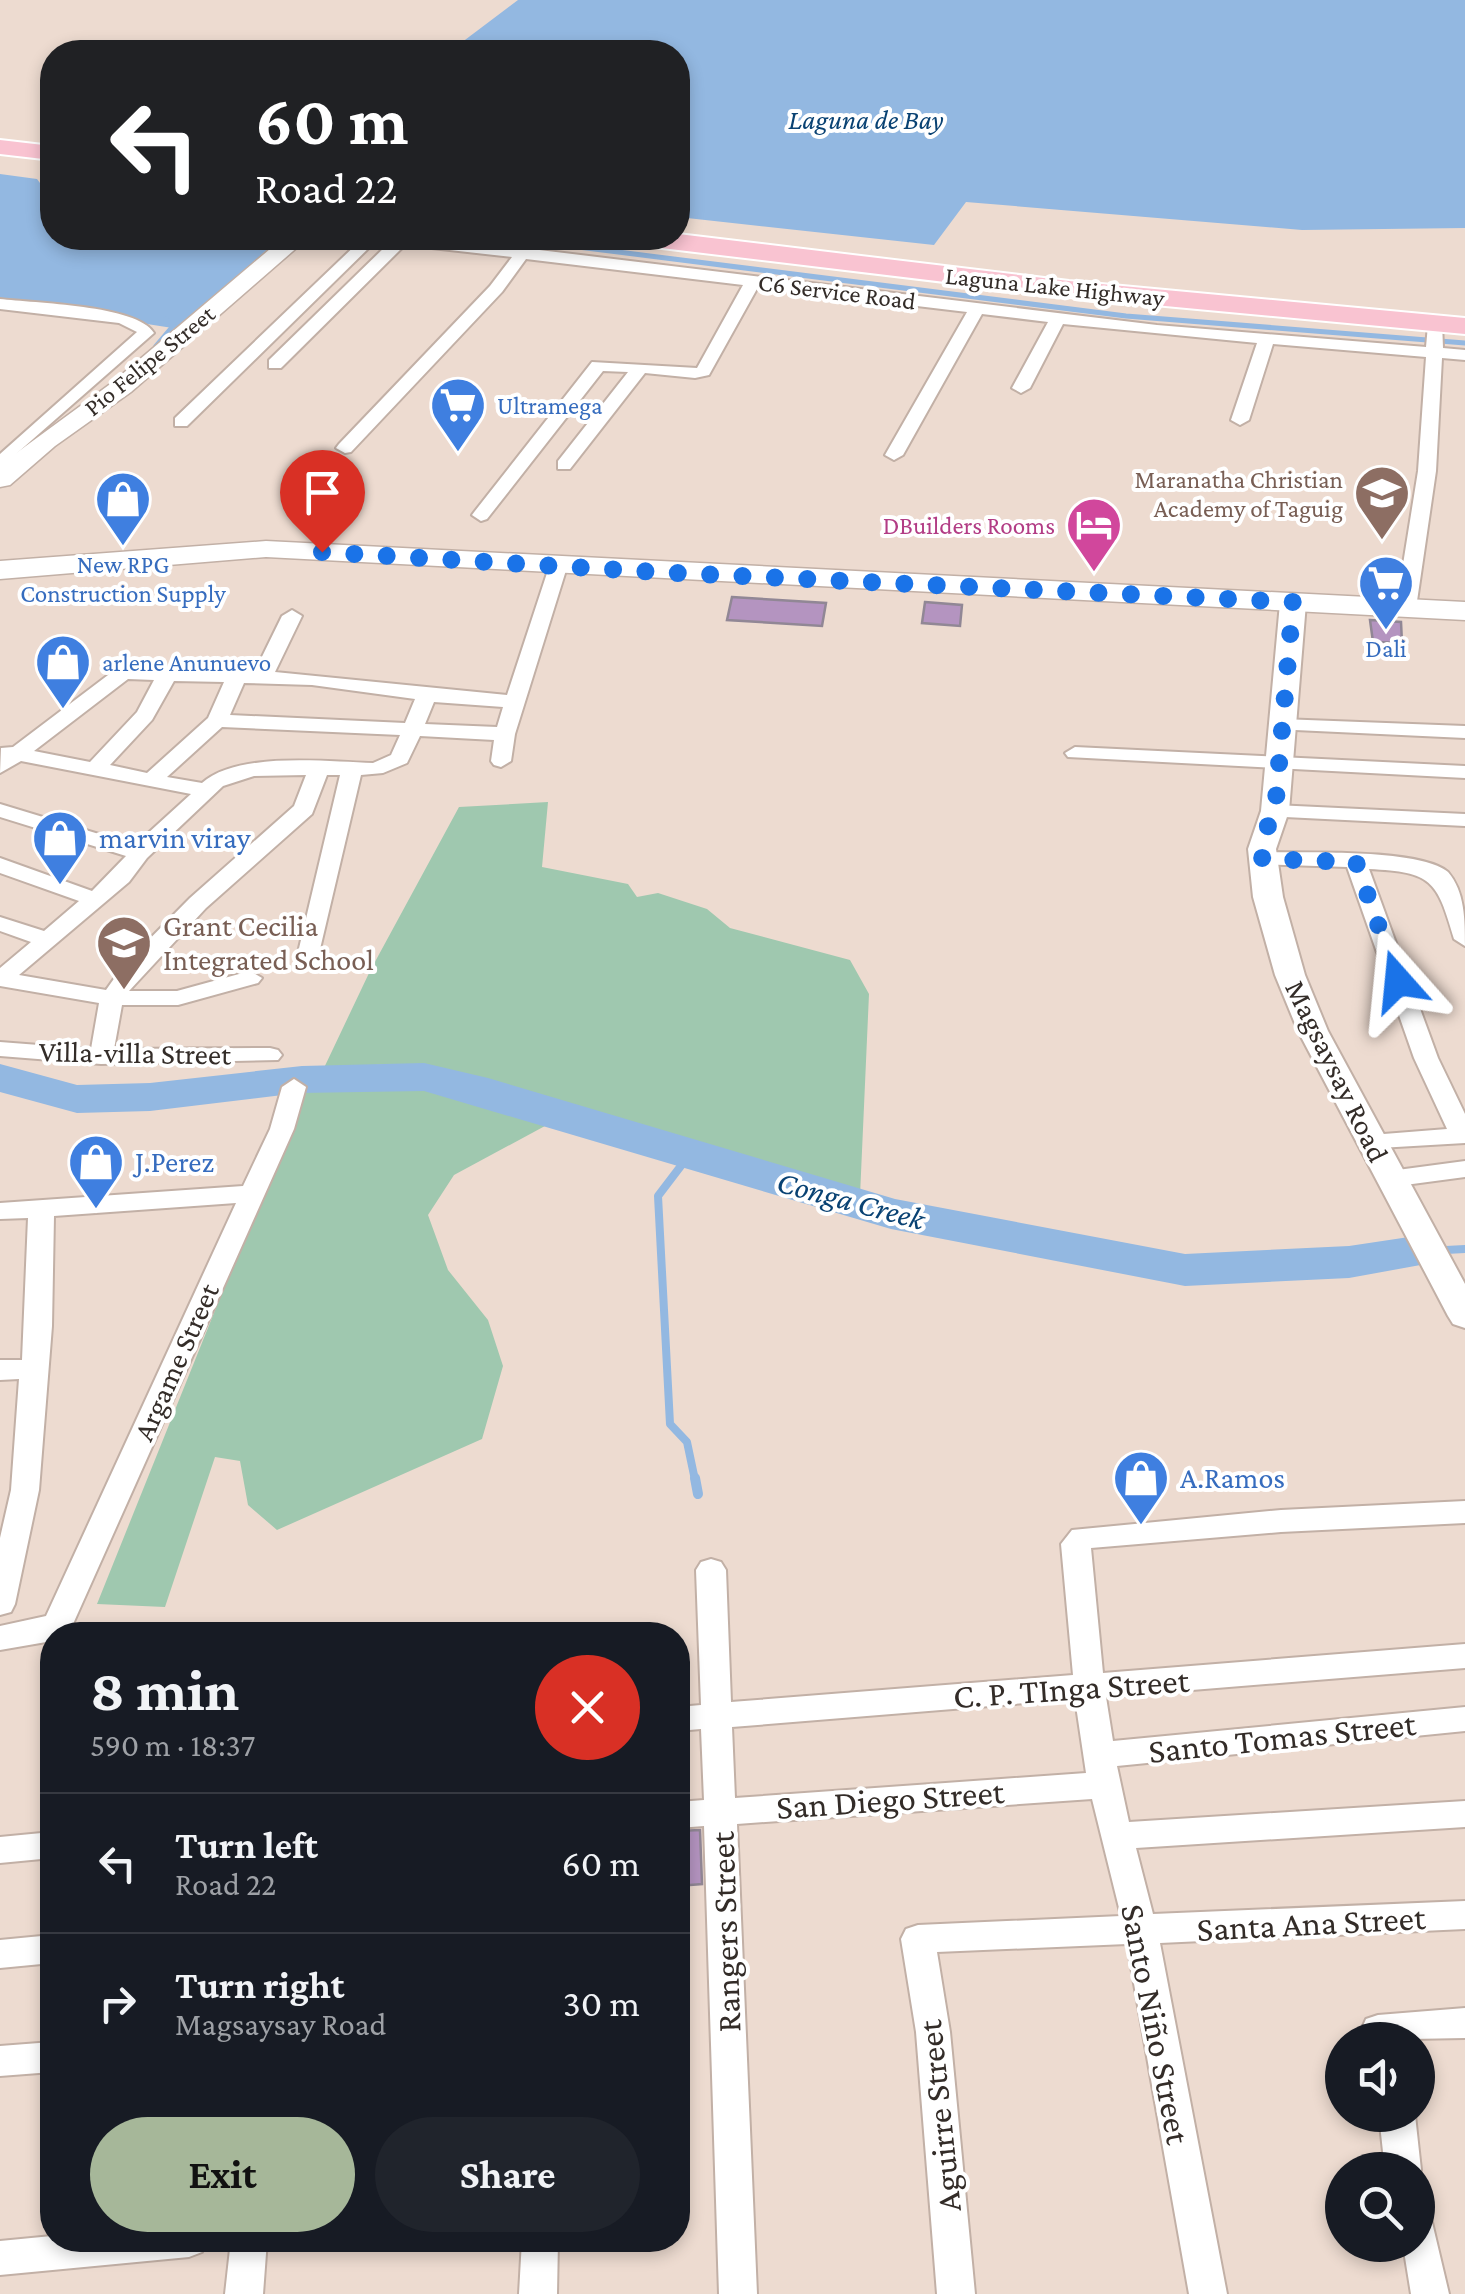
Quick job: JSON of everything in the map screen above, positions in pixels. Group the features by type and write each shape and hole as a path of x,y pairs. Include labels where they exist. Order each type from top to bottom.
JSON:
{"main road":[{"path":"0,147 40,152"},
{"path":"0,158 40,163"},
{"name":"Laguna Lake Highway","path":"690,237 706,244 1069,289 1436,341 1465,326"},
{"name":"Laguna Lake Highway","path":"690,242 1290,301 1465,314"},
{"name":"Pio Felipe Street","path":"0,479 108,385 281,250"},
{"path":"0,570 266,550 1465,611"}],"street":[{"path":"684,270 706,244"},
{"path":"181,422 359,250"},
{"path":"275,364 384,250"},
{"name":"C6 Service Road","path":"498,250 1266,340 1436,341 1465,355"},
{"path":"345,448 496,289 524,253"},
{"path":"481,515 598,366 695,374 703,371 753,282"},
{"path":"0,304 122,319 144,329 146,338 108,385 0,463"},
{"path":"894,456 977,308"},
{"path":"1021,388 1058,318"},
{"path":"1240,420 1266,340"},
{"path":"1406,608 1427,471 1436,341"},
{"path":"564,466 641,368"},
{"path":"501,762 505,734 558,567"},
{"name":"Magsaysay Road","path":"1293,602 1275,811 1267,828 1262,859 1268,897 1299,1001 1465,1316"},
{"path":"262,678 292,616"},
{"path":"6,757 118,674 262,678 515,702"},
{"path":"93,770 134,730 158,699 166,676"},
{"path":"151,780 216,721 236,677"},
{"path":"1,979 122,877 139,853 204,790 229,776 252,770 376,769 394,764 400,759 427,695"},
{"path":"216,721 505,734"},
{"path":"1281,725 1465,732"},
{"path":"1075,753 1465,772"},
{"path":"6,757 204,790"},
{"path":"101,1057 112,998 152,948 304,809 319,767"},
{"path":"308,961 352,767"},
{"path":"0,810 139,853"},
{"path":"1275,811 1465,820"},
{"path":"1262,859 1422,868 1440,876 1453,900 1465,938"},
{"path":"1356,862 1426,1058 1464,1135 1371,1143"},
{"path":"0,865 94,899"},
{"path":"0,924 45,939"},
{"path":"1,979 112,998 178,998 250,978"},
{"name":"Villa-villa Street","path":"0,1049 101,1057 270,1055"},
{"name":"Argame Street","path":"59,1622 249,1194 282,1129 294,1088"},
{"path":"1390,1179 1465,1169"},
{"path":"0,1211 249,1194"},
{"path":"0,1604 25,1490 35,1369 41,1208"},
{"path":"0,1370 35,1369"},
{"name":"Santo Niño Street","path":"1208,2294 1140,1932 1102,1770 1089,1688 1077,1540 1281,1520 1465,1512"},
{"name":"Rangers Street","path":"712,1570 714,1715 738,2294"},
{"name":"Argame Street","path":"0,1638 40,1633"},
{"name":"C. P. TInga Street","path":"690,1718 1465,1656"},
{"name":"Santo Tomas Street","path":"1102,1770 1465,1719"},
{"name":"San Diego Street","path":"690,1814 1102,1770"},
{"path":"1117,1836 1465,1814"},
{"path":"0,1850 40,1847"},
{"name":"Santa Ana Street","path":"918,1938 1140,1932 1465,1915"},
{"name":"Aguirre Street","path":"918,1938 933,2032 956,2294"},
{"path":"0,1954 40,1950"},
{"path":"1435,2025 1465,2023"},
{"path":"0,2062 40,2058"},
{"path":"0,2258 42,2252"},
{"path":"244,2294 248,2252"},
{"path":"538,2294 540,2252"},
{"path":"1424,2262 1430,2294"}],"green space":[{"path":"548,802 542,867 628,884 637,897 658,893 707,909 730,928 850,960 869,994 860,1196 434,1068 387,1064 323,1070 370,971 459,807"},
{"path":"423,1080 556,1120 454,1175 428,1215 448,1270 488,1320 503,1366 482,1439 277,1530 248,1505 240,1461 215,1457 165,1607 97,1604 306,1084"}],"water":[{"name":"Laguna de Bay","path":"518,0 1465,0 1465,228 1302,230 966,202 934,245 690,218 690,40 465,40"},
{"path":"0,174 37,179 40,183 40,250 267,250 179,329 0,301"}],"building":[{"path":"732,597 826,603 822,626 727,620"},
{"path":"925,602 962,605 960,626 922,623"},
{"name":"Dali","path":"1370,620 1401,622 1402,643 1373,642"},
{"path":"690,1830 700,1830 702,1884 690,1885"}],"waterway":[{"path":"602,250 1126,316 1465,343"},
{"path":"156,346 173,326 166,319"},
{"name":"Conga Creek","path":"302,1080 424,1077 891,1214 1185,1270 1349,1262 1409,1253"},
{"name":"Conga Creek","path":"0,1078 77,1099 150,1097 289,1082"},
{"path":"690,1154 658,1196 670,1424 687,1442 695,1480"},
{"name":"Conga Creek","path":"1446,1250 1465,1249"},
{"path":"695,1478 698,1494"}],"place":[{"name":"Ultramega","path":"458,454"},
{"name":"Maranatha Christian Academy of Taguig","path":"1382,542"},
{"name":"New RPG Construction Supply","path":"123,548"},
{"name":"DBuilders Rooms","path":"1094,574"},
{"name":"Dali","path":"1386,632"},
{"name":"arlene Anunuevo","path":"63,711"},
{"name":"marvin viray","path":"60,887"},
{"name":"Grant Cecilia Integrated School","path":"124,992"},
{"name":"J.Perez","path":"96,1211"},
{"name":"A.Ramos","path":"1141,1527"}],"route":[{"path":"322,552 1293,602 1275,811 1267,828 1262,859 1356,862 1373,901 1398,981"}]}
